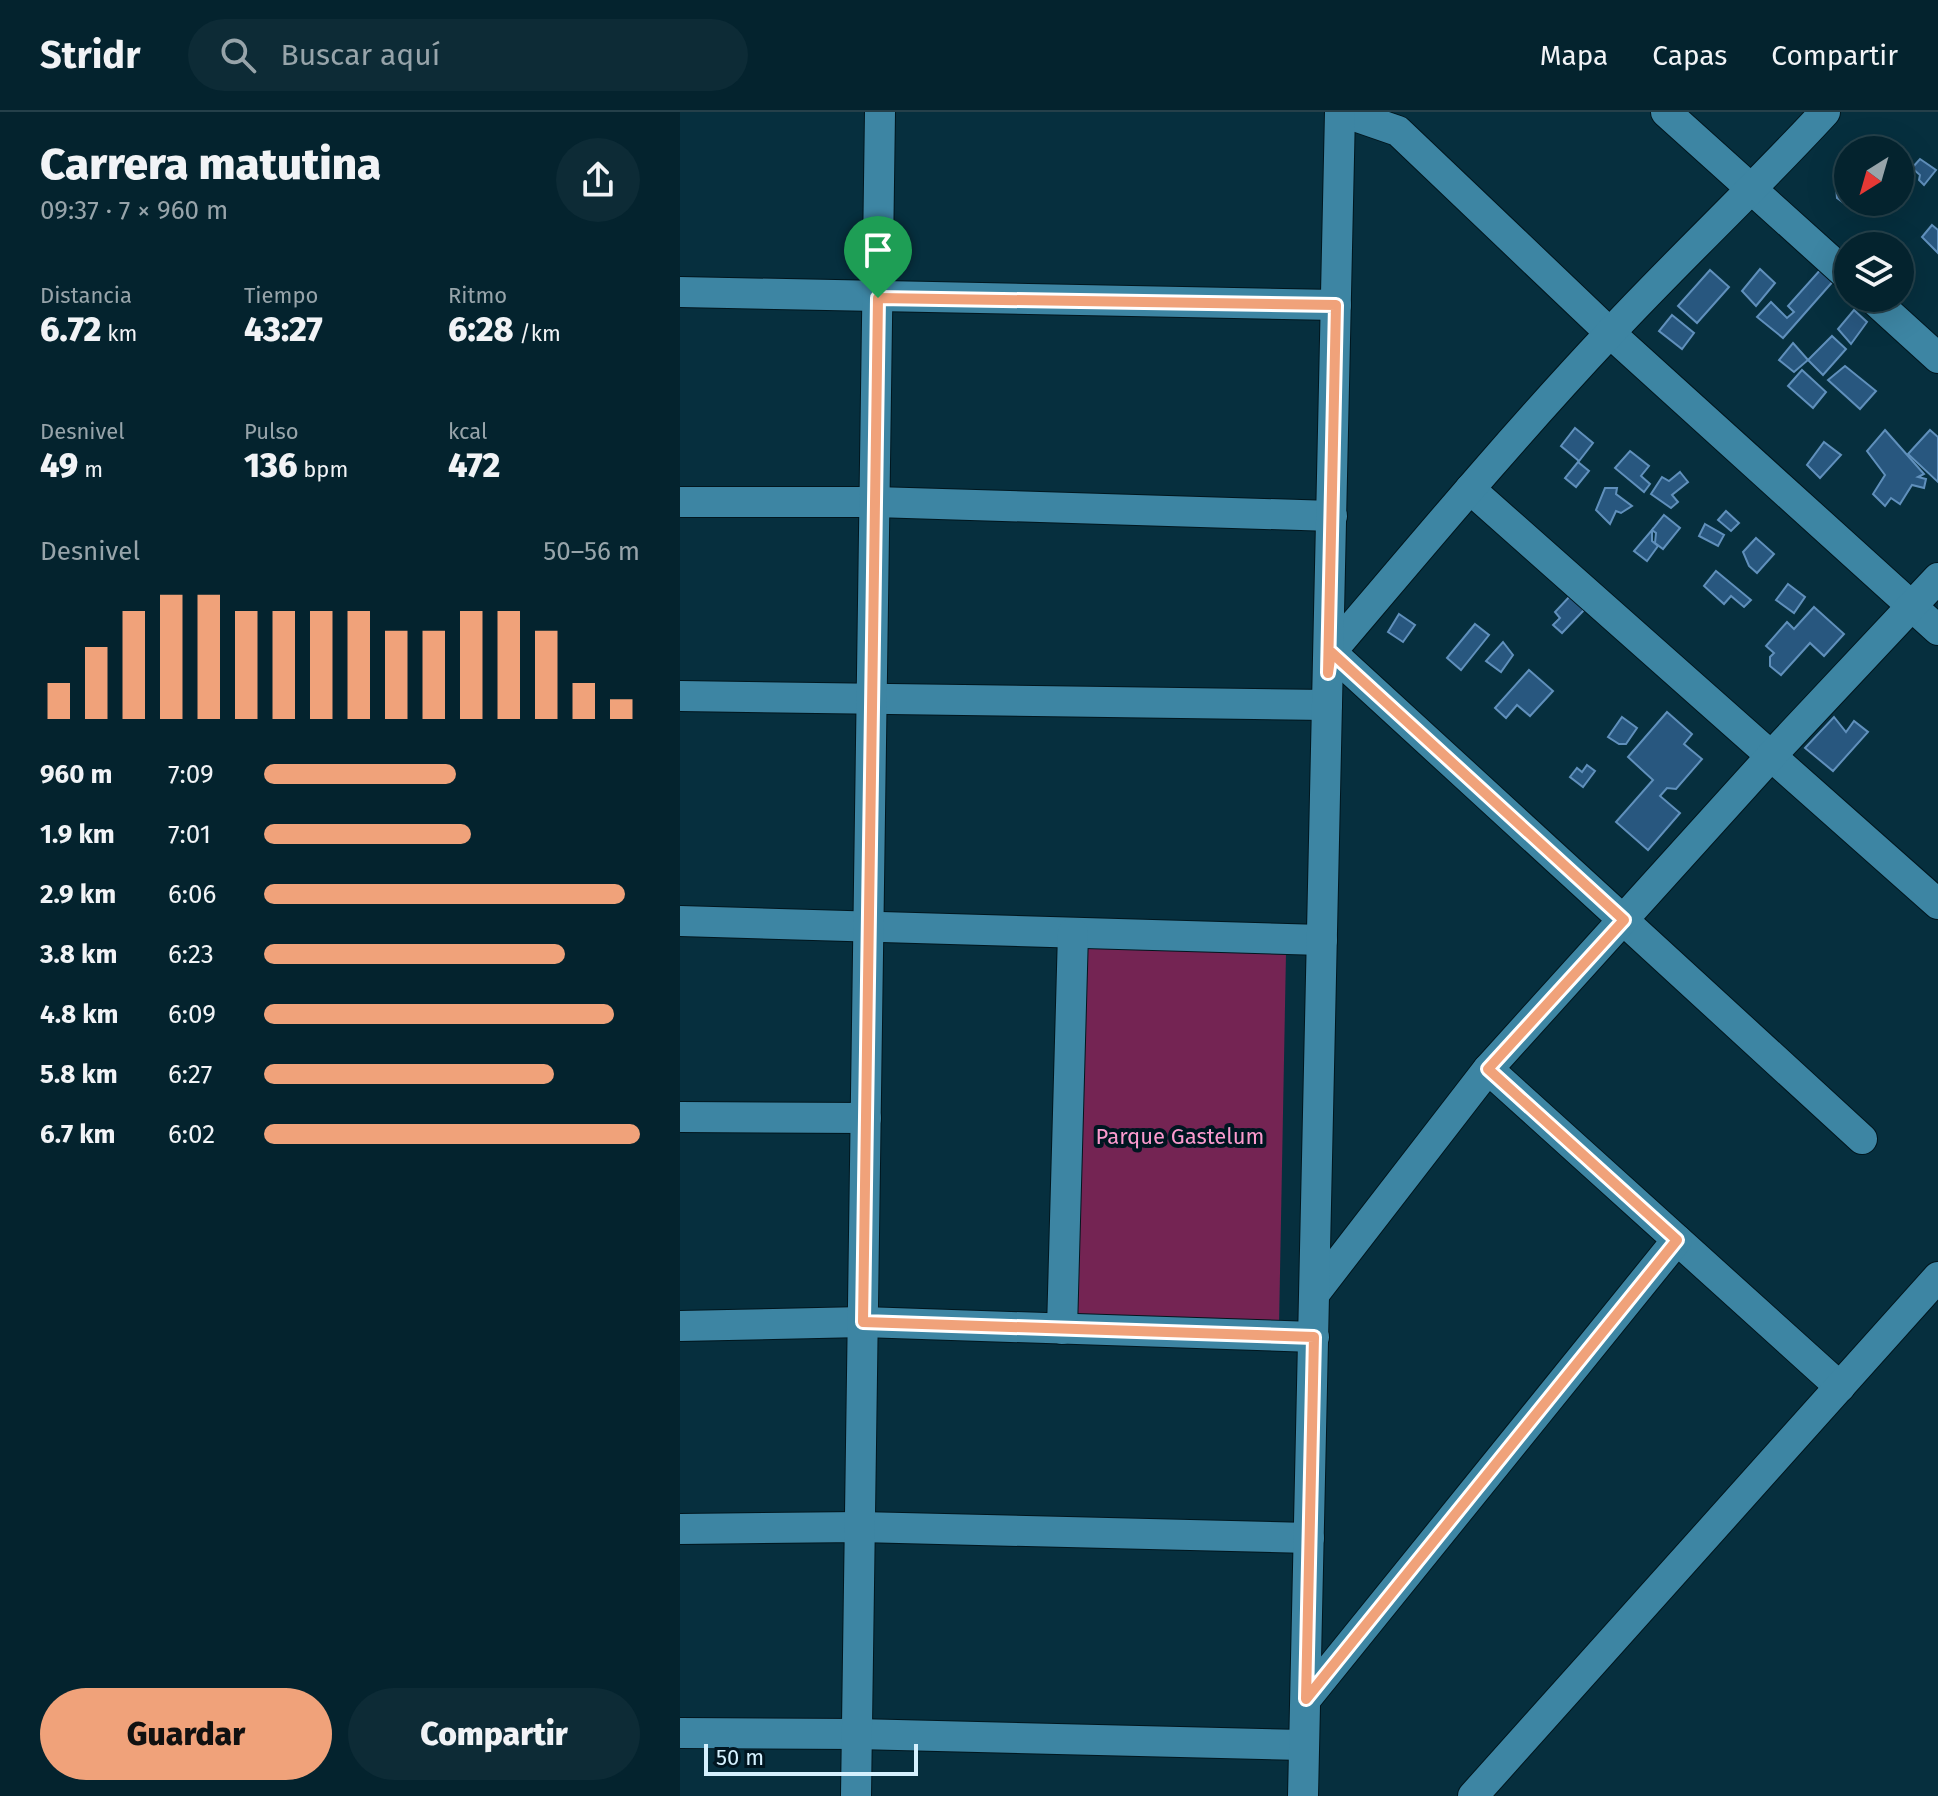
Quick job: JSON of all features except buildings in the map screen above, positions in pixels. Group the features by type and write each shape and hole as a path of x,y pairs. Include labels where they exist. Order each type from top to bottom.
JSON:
{"street":[{"path":"856,1796 880,112"},
{"path":"1303,1796 1341,112 1398,131 1610,333 1938,630"},
{"path":"1666,112 1834,263"},
{"path":"1329,662 1470,489 1610,333 1825,112"},
{"path":"680,292 1336,305"},
{"path":"1887,312 1938,358"},
{"path":"1470,489 1938,904"},
{"path":"680,502 875,502 1332,516"},
{"path":"1315,1293 1488,1069 1771,756 1938,578"},
{"path":"1329,662 1624,920 1862,1139"},
{"path":"680,696 1327,705"},
{"path":"680,921 1322,940"},
{"path":"1062,1329 1073,933"},
{"path":"1488,1069 1840,1387"},
{"path":"680,1117 866,1118"},
{"path":"1306,1699 1677,1240"},
{"path":"1473,1796 1938,1277"},
{"path":"680,1326 863,1322 1314,1337"},
{"path":"680,1529 860,1527 1309,1538"},
{"path":"680,1733 857,1734 1304,1745"}],"green space":[{"name":"Parque Gastelum","path":"1084,942 1286,953 1279,1326 1072,1319"}],"route":[{"path":"878,298 1336,305 1328,673 1331,652 1624,920 1488,1069 1677,1240 1306,1699 1314,1337 863,1322 878,298"}]}
